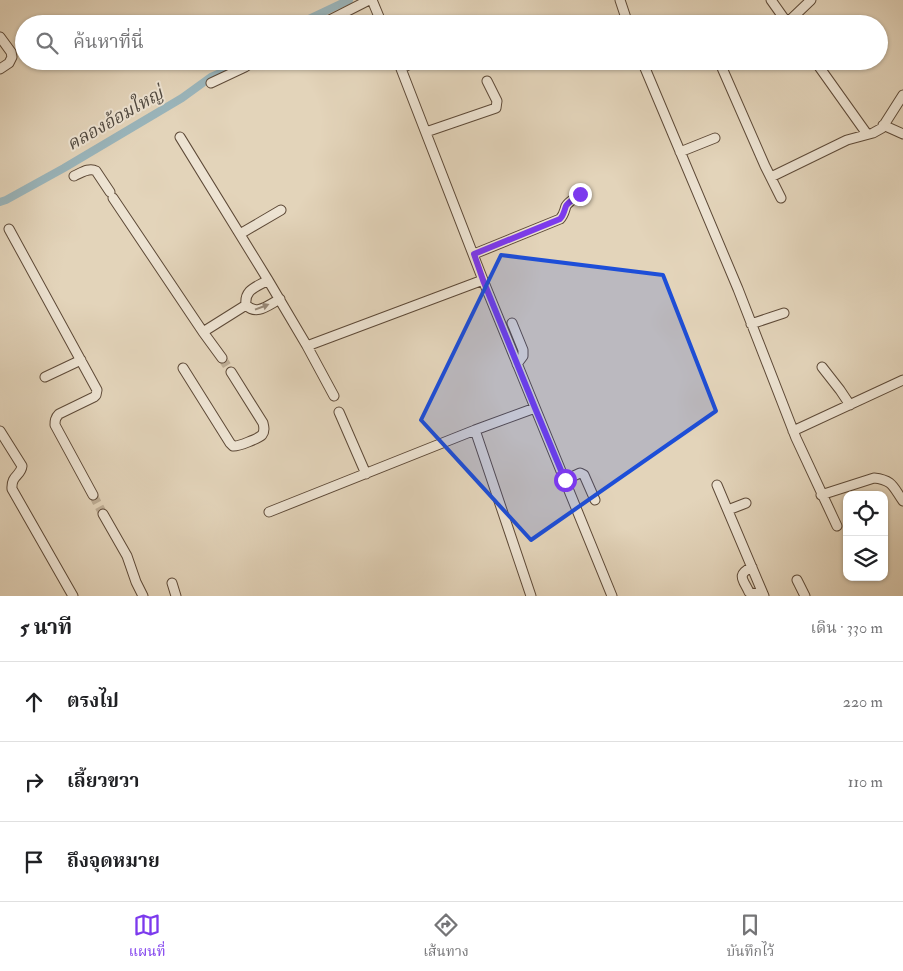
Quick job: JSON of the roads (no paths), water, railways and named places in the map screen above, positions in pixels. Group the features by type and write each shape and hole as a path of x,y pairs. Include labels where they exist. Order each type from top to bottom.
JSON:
{"street":[{"path":"340,15 370,0 378,15"},
{"path":"620,0 625,15"},
{"path":"771,0 782,15"},
{"path":"796,15 811,0"},
{"path":"0,37 12,56 9,64 0,69"},
{"path":"211,83 239,70"},
{"path":"401,70 483,280 612,596"},
{"path":"646,70 738,289 793,431 837,526"},
{"path":"723,70 781,198"},
{"path":"822,70 867,134"},
{"path":"426,132 496,108 497,100 487,81"},
{"path":"771,177 847,140 882,128 903,95"},
{"path":"883,125 903,134"},
{"path":"180,137 280,299 334,396"},
{"path":"680,152 715,138"},
{"path":"74,176 93,169 96,172 222,358"},
{"path":"474,254 560,219 563,217 566,206 580,194"},
{"path":"240,234 281,210"},
{"path":"10,229 97,390 96,395 59,414 56,417 55,426 93,495"},
{"path":"268,280 246,294 246,305 250,309 261,310 280,299"},
{"path":"307,346 483,280"},
{"path":"203,332 246,305"},
{"path":"751,324 784,313"},
{"path":"512,324 523,350 523,356 517,364"},
{"path":"45,377 81,360"},
{"path":"822,367 850,405"},
{"path":"183,368 230,444 237,446 263,434 264,428 263,423 231,372"},
{"path":"793,431 903,380"},
{"path":"269,512 535,408"},
{"path":"339,412 366,474"},
{"path":"476,430 532,596"},
{"path":"0,431 22,466 21,471 15,476 12,489 73,596"},
{"path":"565,480 580,473 584,475 596,500"},
{"path":"821,495 874,478 890,482 903,501"},
{"path":"717,484 752,567 763,594 749,592 742,576 742,573 752,567"},
{"path":"728,510 746,503"},
{"path":"103,514 127,556 143,596"},
{"path":"796,580 804,596"},
{"path":"172,583 176,596"}],"waterway":[{"name":"คลองอ้อมใหญ่","path":"317,15 349,0"},
{"name":"คลองอ้อมใหญ่","path":"0,202 64,168 182,98 211,77 227,70"}],"tunnel":[{"path":"222,358 231,372"},
{"path":"93,495 103,514"}]}
